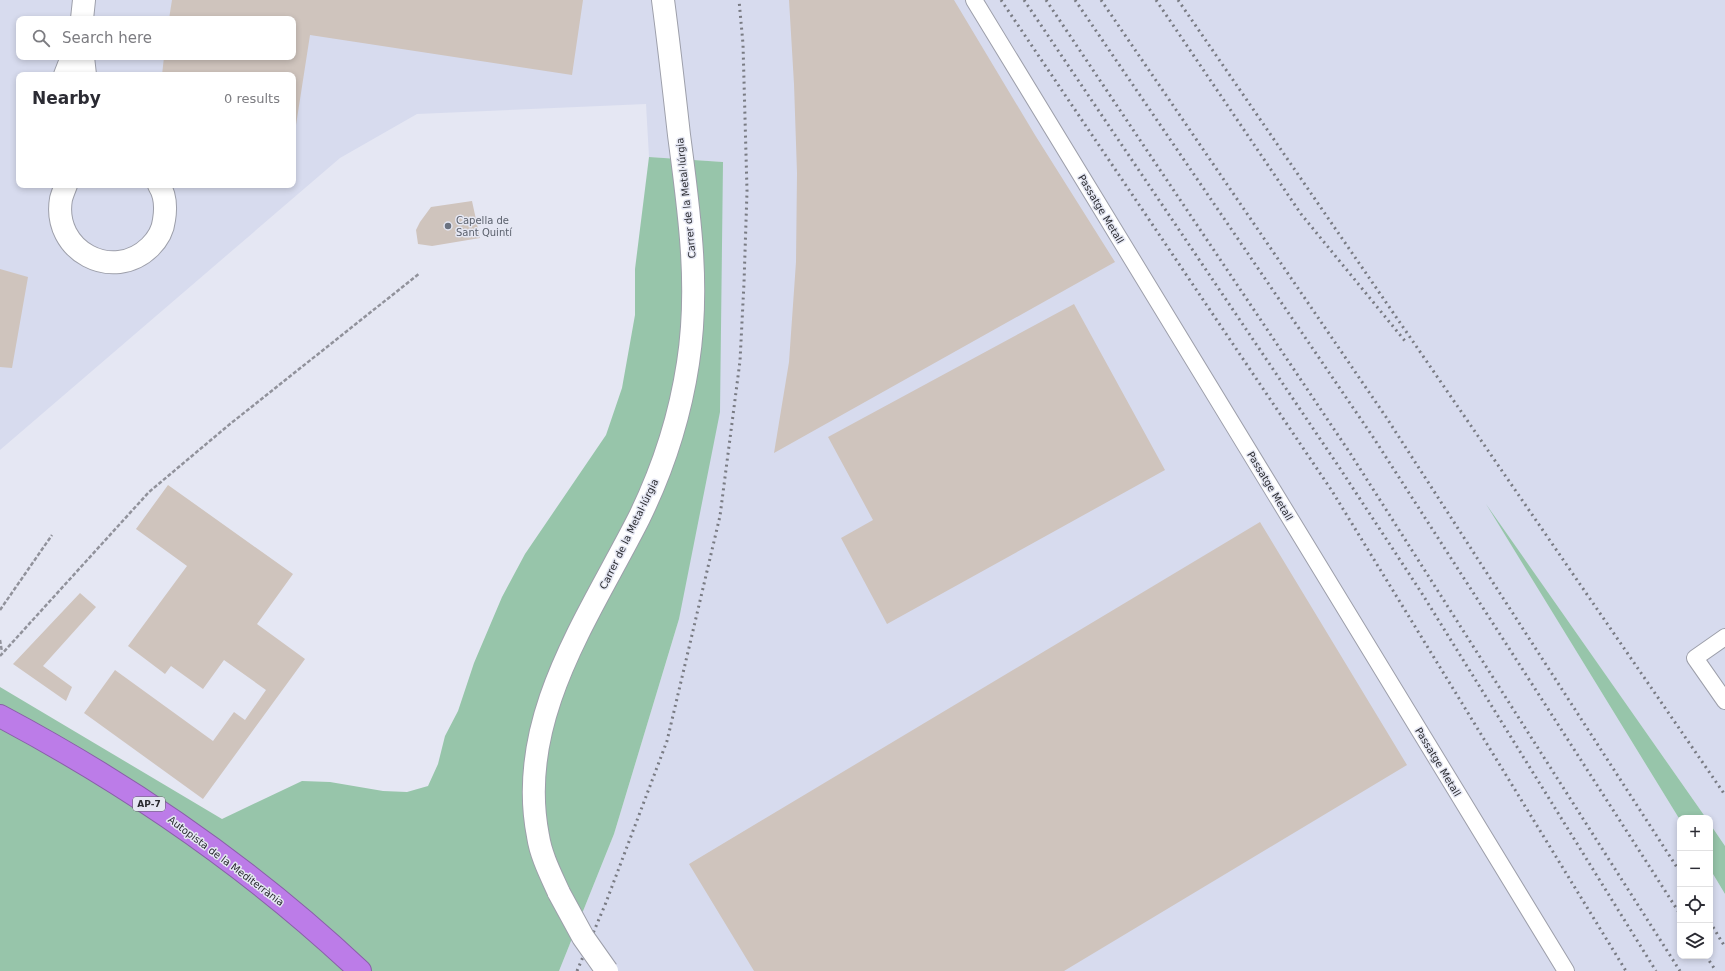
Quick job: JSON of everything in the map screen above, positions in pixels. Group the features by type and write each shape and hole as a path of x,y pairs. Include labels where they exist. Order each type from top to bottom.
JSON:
{"highway":[{"name":"Autopista de la Mediterrània","path":"0,716 102,774 166,816 227,860 287,907 360,971"}],"street":[{"path":"82,16 84,0"},
{"name":"Carrer de la Metal·lúrgia","path":"607,971 583,937 559,893 547,866 538,837 534,804 534,775 545,713 555,684 571,649 640,516 656,479 680,406 688,362 693,318 694,267 691,223 663,0"},
{"path":"67,72 71,60"},
{"path":"83,60 85,72"},
{"path":"62,190 60,217 66,234 76,248 91,258 109,262 127,261 143,253 156,241 164,225 166,207 161,188"}],"lane":[{"name":"Passatge Metall","path":"974,0 1566,971"},
{"path":"1725,637 1695,658 1725,701"}],"path":[{"path":"0,656 149,492 230,424 420,273"},
{"path":"0,610 52,535"},
{"path":"0,640 3,653"}],"shaded area":[{"path":"0,0 1725,0 1725,846 1713,828 1713,815 1704,815 1491,512 1677,815 1677,959 1713,959 1713,874 1725,894 1725,971 559,971 614,834 679,619 723,162 649,157 646,104 417,114 340,158 0,450"}],"green space":[{"path":"649,157 723,162 720,412 679,619 614,834 559,971 0,971 0,687 222,819 302,781 330,782 383,791 407,792 428,786 438,764 445,736 458,711 474,663 502,597 525,554 606,435 622,388 635,315 635,269"},
{"path":"1486,504 1704,815 1677,815"},
{"path":"1713,828 1725,846 1725,894 1713,874"}],"building":[{"path":"172,0 583,0 572,75 310,35 296,125 296,72 162,72 164,60 296,60 296,16 169,16"},
{"path":"789,0 954,0 1035,135 1115,262 774,453 789,362 796,262 797,173"},
{"name":"Capella de Sant Quintí","path":"472,201 480,238 432,246 418,244 416,230 431,207"},
{"path":"0,269 28,277 12,368 0,367"},
{"path":"1074,304 1165,470 887,624 841,538 873,520 828,437"},
{"path":"168,485 293,574 257,624 305,659 203,799 84,713 115,670 213,741 234,712 245,720 266,690 224,660 203,689 171,666 165,674 128,646 187,566 136,529"},
{"path":"1260,522 1407,765 1064,971 754,971 689,864"},
{"path":"80,593 96,607 43,666 72,687 66,701 13,664"}],"railway":[{"path":"577,971 605,905 667,741 720,516 740,361 744,283 747,191 743,44 739,0"},
{"path":"1001,0 1332,491 1626,971"},
{"path":"1024,0 1339,467 1421,592 1656,971"},
{"path":"1046,0 1350,453 1680,971"},
{"path":"1075,0 1373,437 1677,909"},
{"path":"1101,0 1386,417 1677,867"},
{"path":"1156,0 1301,214 1405,341"},
{"path":"1178,0 1725,795"},
{"path":"1711,923 1725,947"},
{"path":"1708,959 1716,971"}],"place":[{"name":"Capella de Sant Quintí","path":"448,226"}]}
